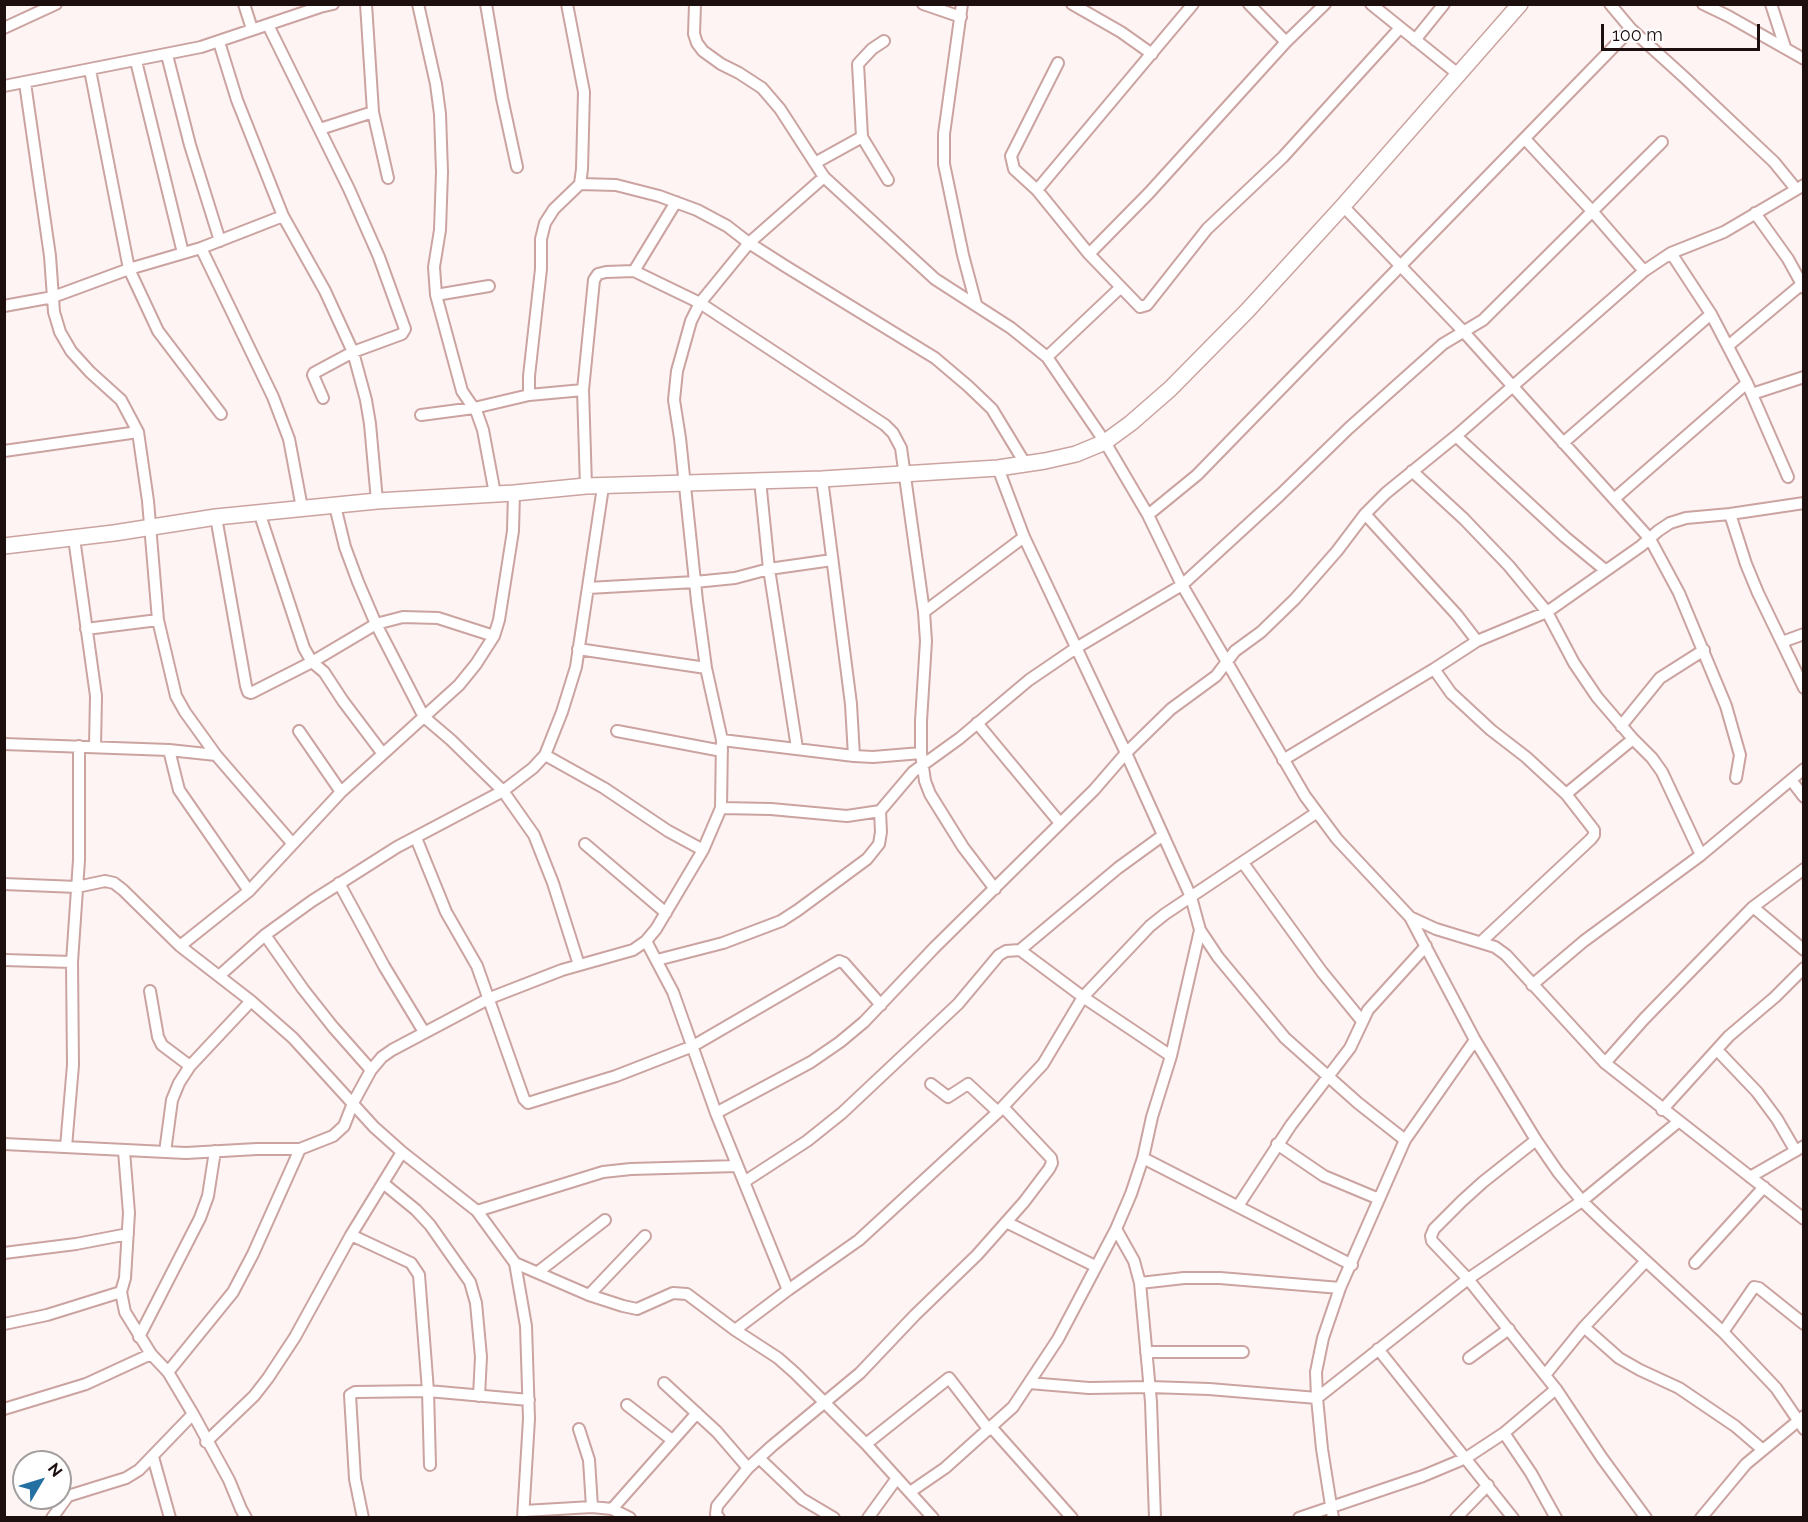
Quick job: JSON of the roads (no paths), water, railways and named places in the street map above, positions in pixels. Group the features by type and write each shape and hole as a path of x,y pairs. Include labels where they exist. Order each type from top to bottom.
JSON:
{"street":[{"path":"4,28 56,4"},
{"path":"244,4 252,30"},
{"path":"4,86 167,55 219,42 320,6 333,4"},
{"path":"366,4 373,112 388,178"},
{"path":"418,4 436,84 440,114 442,172 440,230 434,267 436,295 462,391 474,408 483,430 495,494"},
{"path":"486,4 502,98 517,167"},
{"path":"529,395 541,268 541,238 545,223 554,209 580,183 582,169 584,92 567,4"},
{"path":"695,4 694,34 697,43 703,51 721,64 762,88 780,109 824,177 936,279 1027,339 1047,357 1105,442 1148,515 1182,585 1283,760 1317,813 1337,839 1410,916 1475,1040 1536,1140 1582,1201 1645,1262 1723,1332 1776,1388 1802,1422 1763,1450 1736,1475 1701,1518"},
{"path":"923,4 961,17"},
{"path":"962,4 945,134 944,164 976,304"},
{"path":"1072,4 1121,32 1152,54"},
{"path":"1092,15 1100,4"},
{"path":"1036,190 1193,4"},
{"path":"1249,4 1286,42"},
{"path":"1089,254 1149,193 1286,42 1325,4"},
{"path":"1371,4 1458,74"},
{"path":"1415,40 1443,4"},
{"path":"4,546 149,528 216,517 377,501 514,493 586,486 822,478 998,468 1026,465 1076,454 1105,442 1131,423 1170,389 1247,311 1343,206 1520,4"},
{"path":"716,1113 811,1062 840,1042 881,1005 934,948 1094,790 1126,753 1171,709 1216,676 1235,651 1261,632 1295,599 1337,551 1365,514 1644,271 1671,253 1724,232 1800,187 1684,76 1630,29 1610,4"},
{"path":"1703,4 1785,47 1803,59"},
{"path":"1771,4 1785,47"},
{"path":"268,25 320,129 379,257 405,329 402,334 353,352 313,374 323,398"},
{"path":"1058,63 1011,156 1011,164 1016,172 1036,190 1089,254 1140,307 1147,305 1207,229 1283,157 1399,28"},
{"path":"1148,515 1197,474 1525,140 1630,29"},
{"path":"884,41 858,63 862,137 888,180"},
{"path":"219,42 237,100 283,216 325,291 353,352 370,424 377,501"},
{"path":"167,55 190,145 220,241"},
{"path":"136,61 183,253"},
{"path":"90,70 129,269 158,331 221,414"},
{"path":"25,83 50,256 53,297 60,332 71,351 121,400 128,409 138,432 148,501 158,620 176,696 184,712 216,754 292,843"},
{"path":"320,129 373,112"},
{"path":"815,164 862,137"},
{"path":"1525,140 1592,211 1644,271"},
{"path":"657,960 723,943 781,921 867,859 879,844 880,811 902,784 922,765 977,723 1020,686 1076,648 1182,585 1443,344 1482,320 1662,142"},
{"path":"4,1144 165,1152 300,1149 333,1136 344,1126 370,1070 392,1050 490,998 579,965 633,950 646,941 703,850 721,808 722,740 706,668 674,388 691,321 700,303 749,243 824,177"},
{"path":"580,183 616,185 676,202 728,226 749,243 935,358 992,409 1026,465"},
{"path":"634,272 676,202"},
{"path":"1343,206 1463,331 1650,539 1679,593 1726,706 1740,755 1736,778"},
{"path":"1728,346 1803,286 1799,268 1788,259 1755,213"},
{"path":"4,306 53,297 129,269 201,248 283,216"},
{"path":"201,248 273,397 289,439 302,508"},
{"path":"1671,253 1711,314 1728,346 1747,383 1788,477"},
{"path":"586,486 583,390 594,280 598,274 606,272 634,272 700,303 885,425 901,447 924,612 926,641 921,721 922,765 930,794 941,814 995,889"},
{"path":"436,295 489,286"},
{"path":"1047,357 1120,288"},
{"path":"1563,443 1711,314"},
{"path":"1752,394 1803,377"},
{"path":"1614,499 1747,383"},
{"path":"421,416 474,408 529,395 583,390"},
{"path":"4,451 138,432"},
{"path":"1456,436 1565,537 1605,570"},
{"path":"998,468 1024,537 1191,897 1200,930 1218,957 1286,1038 1328,1077 1405,1140"},
{"path":"1412,471 1464,519 1509,566 1547,612 1574,663 1621,726 1652,758 1662,772 1701,855"},
{"path":"822,478 851,704 854,756"},
{"path":"760,480 770,569 797,748"},
{"path":"219,976 265,935 312,901 397,848 503,791 533,768 545,755 576,667 603,487"},
{"path":"180,946 249,891 341,792 459,685 476,664 494,636 499,620 510,554 514,493"},
{"path":"1283,760 1477,641 1547,612 1670,523 1686,518 1803,503"},
{"path":"335,506 345,548 376,624 424,717 503,791 534,836 542,853 579,965"},
{"path":"259,512 298,632 312,662 324,672 383,754"},
{"path":"1365,514 1457,615 1477,641"},
{"path":"1730,514 1758,593 1803,688"},
{"path":"216,517 225,578 248,692 251,693 312,662 376,624 404,617 438,618 494,636"},
{"path":"924,612 1024,537"},
{"path":"74,538 96,696 95,747"},
{"path":"588,588 735,578 770,569 832,560"},
{"path":"86,629 158,620"},
{"path":"1782,642 1803,634"},
{"path":"578,649 706,668"},
{"path":"1621,726 1659,678 1704,650"},
{"path":"1434,669 1451,693 1491,730 1526,756 1566,794 1594,830 1594,835 1481,942"},
{"path":"977,723 1060,824"},
{"path":"298,731 341,792"},
{"path":"616,731 722,752"},
{"path":"1566,794 1633,739"},
{"path":"722,740 854,756 873,757 921,753"},
{"path":"4,744 216,754"},
{"path":"66,1147 73,1065 72,962 77,887 79,746"},
{"path":"169,750 179,789 249,891"},
{"path":"545,755 703,850"},
{"path":"1532,985 1584,941 1701,855 1803,769"},
{"path":"1791,780 1803,797"},
{"path":"721,808 771,809 847,816 880,811"},
{"path":"735,1330 860,1240 1001,1110 1043,1064 1083,997 1150,926 1317,813"},
{"path":"744,1182 807,1141 842,1113 958,1004 999,955 1006,951 1020,950 1118,868 1162,836"},
{"path":"416,838 446,912 477,966 524,1099 528,1103 616,1076 693,1046 839,961 844,963 881,1005"},
{"path":"585,844 666,912"},
{"path":"1243,863 1322,972 1362,1021"},
{"path":"1605,1063 1644,1018 1753,907 1803,869"},
{"path":"4,884 77,887 105,881 114,883 180,946 251,1001 293,1038 374,1128 477,1211 515,1263 526,1326 529,1400 524,1514 592,1507 612,1509 630,1518"},
{"path":"339,883 384,966 424,1032"},
{"path":"1753,907 1803,950"},
{"path":"1410,916 1436,929 1496,947 1506,955 1605,1063 1803,1219"},
{"path":"910,1492 945,1468 1013,1407 1058,1339 1116,1229 1143,1158 1152,1117 1171,1056 1200,930"},
{"path":"265,935 327,1020 370,1070"},
{"path":"646,941 673,992 716,1113 788,1290"},
{"path":"1238,1206 1277,1144 1350,1048 1368,1010 1426,946"},
{"path":"1020,950 1083,997 1171,1056"},
{"path":"4,960 72,962"},
{"path":"1662,1110 1742,1024 1775,997 1803,968"},
{"path":"150,991 158,1037 162,1045 190,1066"},
{"path":"165,1152 172,1100 179,1083 190,1066 251,1001"},
{"path":"1332,1512 1317,1398 1316,1372 1323,1338 1340,1288 1405,1140 1475,1040"},
{"path":"1717,1050 1757,1092 1799,1148 1750,1177"},
{"path":"719,1518 715,1509 748,1468 860,1373 977,1255 1024,1202 1052,1163 1044,1150 968,1083 948,1097 931,1084"},
{"path":"1029,1383 1089,1388 1209,1389 1317,1398 1468,1279 1582,1201 1678,1122"},
{"path":"1536,1140 1483,1182 1434,1229 1431,1236 1432,1241 1468,1279 1556,1389 1646,1518"},
{"path":"1277,1144 1324,1176 1378,1199"},
{"path":"168,1372 233,1292 254,1254 300,1149"},
{"path":"124,1151 129,1195 125,1278 121,1292 125,1312 151,1354 168,1372 193,1414 206,1442 229,1480 240,1509 246,1518"},
{"path":"139,1337 200,1218 208,1196 215,1151"},
{"path":"206,1442 248,1402 268,1378 295,1337 351,1235 402,1152"},
{"path":"1143,1158 1352,1265"},
{"path":"477,1211 603,1172 737,1166"},
{"path":"382,1183 416,1210 470,1282 476,1303 481,1358 479,1396"},
{"path":"1695,1263 1764,1187"},
{"path":"538,1272 605,1220"},
{"path":"1006,1222 1095,1266"},
{"path":"1116,1229 1134,1261 1140,1283 1150,1387 1155,1518"},
{"path":"4,1253 76,1244 128,1234"},
{"path":"351,1235 411,1263 416,1269 428,1391 430,1465"},
{"path":"590,1294 645,1236"},
{"path":"1545,1375 1584,1327 1645,1262"},
{"path":"515,1263 590,1294 637,1309 673,1293 687,1294 735,1330 778,1358 866,1443 933,1518"},
{"path":"1140,1283 1184,1278 1220,1278 1340,1288"},
{"path":"1723,1332 1754,1287 1760,1288 1803,1324"},
{"path":"4,1324 47,1315 121,1292"},
{"path":"1584,1327 1619,1358 1679,1388 1735,1426 1763,1450"},
{"path":"1469,1358 1509,1329"},
{"path":"1378,1349 1513,1518"},
{"path":"1146,1352 1243,1352"},
{"path":"4,1409 86,1384 151,1354"},
{"path":"866,1443 949,1378 990,1429 1072,1518"},
{"path":"664,1383 697,1413 748,1468"},
{"path":"1299,1518 1332,1512 1466,1458 1504,1433 1556,1389"},
{"path":"363,1518 355,1479 350,1395 355,1392 428,1391 529,1400"},
{"path":"627,1406 672,1440"},
{"path":"612,1509 697,1413"},
{"path":"52,1518 68,1496 126,1478 139,1470 193,1414"},
{"path":"579,1429 589,1461 592,1507"},
{"path":"1504,1433 1531,1473 1556,1518"},
{"path":"153,1456 170,1518"},
{"path":"759,1458 802,1499 834,1518"},
{"path":"868,1518 897,1478"},
{"path":"1456,1518 1488,1485"}]}
